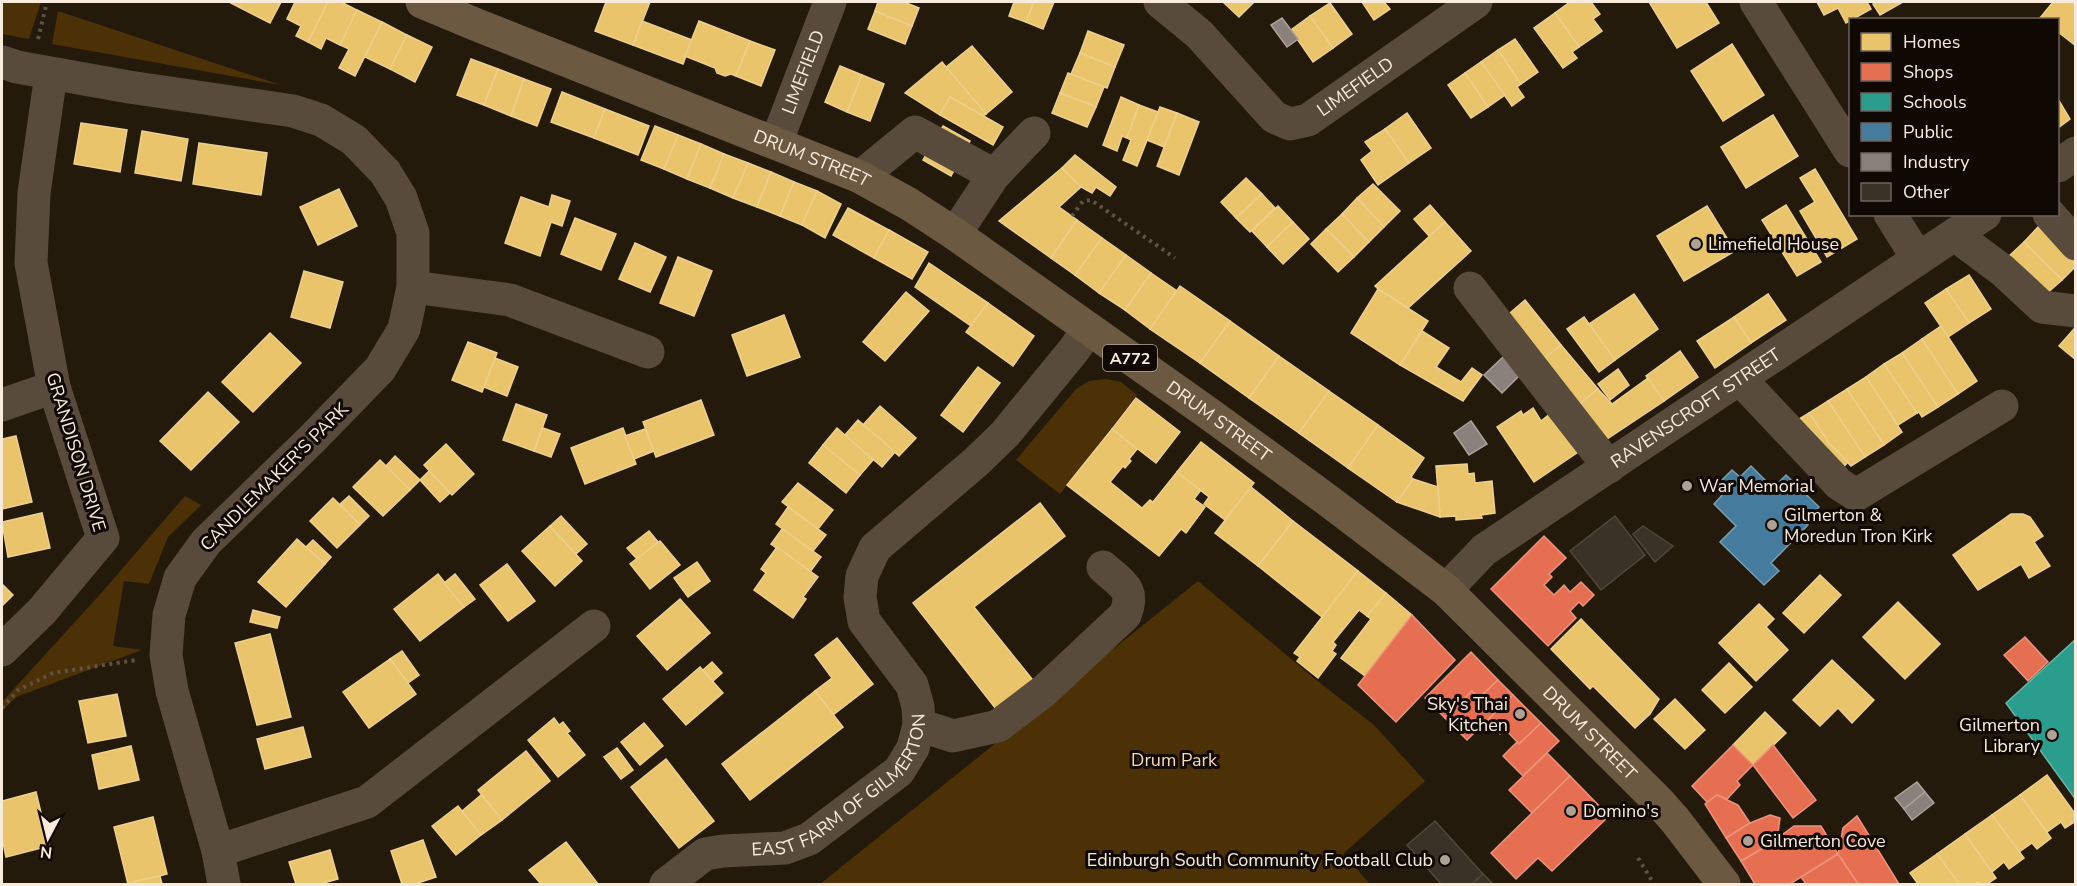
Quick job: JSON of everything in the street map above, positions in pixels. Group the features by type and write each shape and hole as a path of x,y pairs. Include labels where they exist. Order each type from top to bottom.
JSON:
{"main road":[{"name":"DRUM STREET","path":"422,2 860,177 909,204 955,234 1326,499 1446,590 1659,802 1724,885"}],"street":[{"name":"LIMEFIELD","path":"776,143 830,2"},
{"name":"LIMEFIELD","path":"1160,2 1199,34 1274,117 1290,124 1308,120 1476,2"},
{"path":"1756,2 1849,148"},
{"name":"CANDLEMAKER'S PARK","path":"2,62 51,74 296,100 321,120 354,140 385,172 401,198 413,233 413,287 404,329 380,369 206,543 180,578 169,615 166,656 172,691 218,851 224,885"},
{"name":"GRANDISON DRIVE","path":"2,650 42,611 103,538 54,387 31,263 34,193 51,74"},
{"path":"860,177 915,132 994,175"},
{"path":"955,234 994,175 1034,133"},
{"path":"2059,165 2076,153"},
{"path":"1891,216 1918,259"},
{"name":"RAVENSCROFT STREET","path":"1446,590 1462,570 1484,550 1982,216"},
{"path":"2051,216 2076,244"},
{"path":"1955,235 2002,270 2042,307 2076,311"},
{"path":"413,287 510,300 648,352"},
{"path":"1470,288 1609,467"},
{"name":"EAST FARM OF GILMERTON","path":"666,885 705,855 723,851 785,848 809,839 899,771 913,748 918,725 918,707 912,685 864,621 860,597 862,576 875,548 976,462 1005,434 1089,329"},
{"path":"1740,379 1839,484 1856,495 2002,406"},
{"path":"2,405 54,387"},
{"path":"918,725 953,736 998,726 1044,691 1125,615 1131,602 1129,592 1103,567"},
{"path":"218,851 367,802 594,626"}],"path":[{"path":"1072,216 1083,201 1091,200 1175,258"},
{"path":"2,708 18,690 53,673 166,656"},
{"path":"1638,858 1654,885"}],"green space":[{"path":"2,2 41,2 29,39 2,34"},
{"path":"58,11 281,85 52,44"},
{"path":"1106,379 1121,382 1137,395 1060,494 1016,460 1076,389 1089,381"},
{"path":"185,496 201,505 168,537 149,584 124,581 113,646 142,650 16,697 2,711 2,702 104,590"},
{"name":"Drum Park","path":"1198,581 1374,725 1425,781 1343,854 1370,884 820,884"}],"building: Homes":[{"path":"229,2 281,2 270,23"},
{"path":"295,2 328,2 308,42 296,36 301,26 287,19"},
{"path":"328,2 341,2 357,10 340,45 326,38 321,49 308,42"},
{"path":"606,2 650,2 633,45 595,31"},
{"path":"878,2 904,2 919,8 912,26 875,11"},
{"path":"1014,2 1034,2 1026,22 1009,16"},
{"path":"1034,2 1054,2 1043,29 1026,22"},
{"path":"1223,2 1254,2 1239,17"},
{"path":"1362,2 1384,2 1390,9 1374,20"},
{"path":"1570,2 1591,2 1600,14 1593,19 1602,31 1579,47 1555,13"},
{"path":"1649,2 1706,2 1719,23 1677,48"},
{"path":"1817,2 1867,2 1871,9 1855,18 1849,18 1846,23 1838,8 1824,15"},
{"path":"1903,2 1880,15 1873,4"},
{"path":"2053,2 2076,2 2076,46 2059,33 2059,18 2040,18"},
{"path":"1330,3 1352,34 1333,48 1310,16"},
{"path":"357,10 382,22 355,76 339,68 349,49 340,45"},
{"path":"875,11 912,26 905,44 868,29"},
{"path":"1555,13 1579,47 1572,52 1577,58 1563,68 1534,28"},
{"path":"1310,16 1333,48 1313,62 1291,30"},
{"path":"642,21 692,40 683,64 633,45"},
{"path":"699,21 750,41 736,76 717,73 715,68 685,56"},
{"path":"382,22 407,35 390,69 365,57"},
{"path":"1088,31 1124,45 1115,67 1080,53"},
{"path":"407,35 432,47 415,82 390,69"},
{"path":"1515,39 1538,72 1521,84 1498,50"},
{"path":"750,41 775,50 761,86 736,76"},
{"path":"1732,44 1764,95 1723,121 1691,71"},
{"path":"972,46 1012,92 986,114 946,67"},
{"path":"1498,50 1521,84 1517,87 1524,97 1512,106 1481,62"},
{"path":"1080,53 1115,67 1107,88 1071,74"},
{"path":"471,59 498,69 484,105 457,95"},
{"path":"942,62 986,114 983,116 950,97 940,115 905,93"},
{"path":"1481,62 1505,95 1488,107 1465,73"},
{"path":"840,66 862,75 847,112 825,102"},
{"path":"498,69 524,79 511,116 484,105"},
{"path":"1068,73 1104,87 1096,107 1060,93"},
{"path":"1465,73 1488,107 1471,118 1448,85"},
{"path":"862,75 884,84 870,121 847,112"},
{"path":"524,79 551,89 537,126 511,116"},
{"path":"562,92 605,109 594,138 551,122"},
{"path":"1060,93 1096,107 1087,127 1052,113"},
{"path":"950,97 1003,127 993,145 940,115"},
{"path":"1121,97 1139,105 1127,138 1122,136 1117,151 1103,145"},
{"path":"2059,101 2070,119 2059,127"},
{"path":"1139,105 1158,112 1137,166 1123,160 1131,140 1127,138"},
{"path":"1160,107 1177,113 1164,147 1147,140"},
{"path":"605,109 649,126 638,155 594,138"},
{"path":"1177,113 1199,122 1179,175 1157,166"},
{"path":"1407,113 1431,148 1409,163 1385,129"},
{"path":"1773,115 1798,156 1746,188 1721,147"},
{"path":"81,123 127,130 120,172 74,164"},
{"path":"655,126 678,135 664,169 641,160"},
{"path":"943,126 970,141 951,176 923,160"},
{"path":"1385,129 1409,163 1378,185 1361,160 1372,151 1365,142"},
{"path":"142,131 188,139 181,181 135,173"},
{"path":"678,135 701,144 687,179 664,169"},
{"path":"199,143 267,153 261,195 193,184"},
{"path":"701,144 724,154 710,188 687,179"},
{"path":"724,154 748,163 733,198 710,188"},
{"path":"1075,155 1116,187 1110,196 1096,187 1092,193 1081,187 1062,168"},
{"path":"748,163 771,172 757,207 733,198"},
{"path":"1062,168 1081,187 1059,207 1077,220 1051,258 999,221"},
{"path":"1815,169 1857,239 1827,257 1800,211 1815,202 1800,178"},
{"path":"771,172 794,182 780,216 757,207"},
{"path":"1246,178 1262,194 1236,218 1221,202"},
{"path":"794,182 817,191 802,225 780,216"},
{"path":"1373,184 1400,211 1384,227 1357,198"},
{"path":"339,189 357,226 318,245 300,207"},
{"path":"817,191 841,204 825,238 802,225"},
{"path":"1262,194 1275,208 1250,232 1236,218"},
{"path":"552,195 570,201 562,226 551,222 540,256 505,243 521,197 549,207"},
{"path":"1357,198 1384,227 1369,242 1342,214"},
{"path":"1430,205 1445,222 1429,236 1414,219"},
{"path":"1786,205 1821,262 1797,276 1762,220"},
{"path":"1278,206 1293,222 1267,247 1252,231"},
{"name":"Limefield House","path":"1707,206 1735,251 1684,281 1657,236"},
{"path":"848,208 889,230 874,258 833,235"},
{"path":"1342,214 1369,242 1354,257 1326,229"},
{"path":"575,218 616,234 601,270 561,254"},
{"path":"1077,220 1102,238 1075,275 1051,258"},
{"path":"1293,222 1309,239 1283,264 1267,247"},
{"path":"1445,222 1471,251 1408,308 1375,286"},
{"path":"2039,226 2076,263 2076,266 2062,280 2024,242"},
{"path":"1326,229 1354,257 1338,272 1311,244"},
{"path":"889,230 928,252 912,279 874,258"},
{"path":"1102,238 1126,255 1099,293 1075,275"},
{"path":"2024,242 2062,280 2045,295 2007,258"},
{"path":"635,243 666,257 650,292 619,279"},
{"path":"1126,255 1151,273 1125,310 1099,293"},
{"path":"678,257 712,271 694,316 660,303"},
{"path":"929,263 988,303 971,326 915,287"},
{"path":"304,271 343,282 330,328 291,317"},
{"path":"1151,273 1177,291 1150,329 1125,310"},
{"path":"1969,275 1991,309 1969,323 1946,289"},
{"path":"1180,286 1230,321 1200,363 1150,329"},
{"path":"1378,289 1428,321 1400,365 1351,333"},
{"path":"1946,289 1969,323 1948,337 1925,303"},
{"path":"906,292 929,311 885,361 863,342"},
{"path":"1634,294 1658,329 1615,360 1589,324"},
{"path":"1768,294 1786,320 1751,343 1734,317"},
{"path":"1525,300 1561,345 1539,363 1503,319"},
{"path":"988,303 1034,336 1013,366 966,332"},
{"path":"784,315 800,357 747,376 732,335"},
{"path":"1584,317 1615,360 1599,372 1567,329"},
{"path":"1734,317 1751,343 1715,368 1697,341"},
{"path":"1230,321 1279,356 1249,398 1200,363"},
{"path":"1941,326 1977,381 1958,394 1922,339"},
{"path":"2074,329 2076,330 2076,360 2059,346"},
{"path":"1422,331 1449,348 1436,367 1461,382 1472,368 1482,375 1463,401 1400,365"},
{"path":"270,333 301,363 253,412 222,382"},
{"path":"1922,339 1958,394 1938,407 1902,353"},
{"path":"468,342 497,353 482,392 452,380"},
{"path":"1561,345 1598,389 1576,407 1539,363"},
{"path":"1680,351 1698,377 1664,401 1646,376"},
{"path":"1902,353 1938,407 1922,417 1884,364"},
{"path":"1279,356 1329,391 1299,433 1249,398"},
{"path":"495,358 518,367 507,396 484,387"},
{"path":"1884,364 1917,413 1898,425 1866,377"},
{"path":"978,367 1000,383 963,432 941,415"},
{"path":"1618,369 1629,385 1610,400 1598,384"},
{"path":"1866,377 1902,432 1884,445 1847,389"},
{"path":"1648,378 1664,401 1604,441 1576,407 1598,389 1612,404"},
{"path":"1847,389 1884,445 1865,457 1828,401"},
{"path":"1329,391 1378,425 1348,468 1299,433"},
{"path":"208,392 239,422 191,470 160,441"},
{"path":"1136,398 1180,432 1156,463 1112,429"},
{"path":"701,400 714,435 656,457 643,422"},
{"path":"1828,401 1865,457 1851,466 1830,444 1809,413"},
{"path":"516,404 547,415 534,451 503,440"},
{"path":"880,406 916,438 899,456 863,425"},
{"path":"1533,408 1541,421 1551,413 1581,450 1534,482 1497,427 1521,411 1523,415"},
{"path":"1809,413 1830,444 1848,462 1839,472 1791,424"},
{"path":"858,420 895,452 882,467 845,435"},
{"path":"1378,425 1424,458 1397,502 1348,468"},
{"path":"543,428 560,434 551,457 534,451"},
{"path":"623,428 636,464 585,484 571,448"},
{"path":"837,428 873,460 860,475 823,445"},
{"path":"645,429 654,451 634,459 625,436"},
{"path":"1112,429 1137,449 1129,459 1131,461 1125,468 1123,466 1110,482 1142,508 1150,500 1153,502 1177,472 1201,490 1194,499 1205,507 1186,533 1181,529 1159,556 1067,485"},
{"path":"16,436 32,502 2,509 2,439"},
{"path":"1201,442 1254,483 1225,520 1204,504 1209,497 1177,472"},
{"path":"446,444 474,474 452,495 424,465"},
{"path":"823,445 860,475 846,493 809,463"},
{"path":"395,456 420,480 410,490 386,466"},
{"path":"380,460 410,490 383,516 353,487"},
{"path":"1467,464 1468,474 1474,473 1475,483 1492,481 1495,513 1481,515 1482,518 1456,520 1456,516 1440,517 1436,466"},
{"path":"429,471 450,493 440,502 420,480"},
{"path":"1413,479 1438,487 1440,517 1397,502"},
{"path":"798,483 833,510 818,529 782,502"},
{"path":"1251,487 1293,521 1258,566 1215,533"},
{"path":"349,496 369,516 360,525 340,504"},
{"path":"333,498 360,525 337,548 310,521"},
{"path":"1040,503 1065,536 974,607 1040,689 1003,718 913,603"},
{"path":"788,507 826,535 813,551 776,524"},
{"path":"42,513 50,548 8,557 2,522"},
{"path":"2011,514 2023,514 2030,517 2043,536 2034,542 2050,566 2029,578 2021,564 1978,590 1953,555"},
{"path":"561,516 587,544 576,554 550,526"},
{"path":"1293,521 1358,571 1322,617 1258,566"},
{"path":"550,526 582,561 555,586 522,551"},
{"path":"782,529 821,557 810,572 771,544"},
{"path":"649,531 658,542 637,559 627,548"},
{"path":"297,539 325,564 286,607 258,582"},
{"path":"313,540 331,557 325,564 306,547"},
{"path":"660,541 680,565 650,589 630,564"},
{"path":"777,547 818,577 803,597 806,599 793,618 754,590 766,573 761,569"},
{"path":"697,562 710,581 688,597 674,578"},
{"path":"507,564 535,601 508,621 480,585"},
{"path":"1358,571 1386,593 1367,616 1359,610 1333,642 1336,645 1332,651 1336,654 1318,678 1297,661 1300,657 1294,653"},
{"path":"438,574 464,607 420,641 394,609"},
{"path":"455,574 475,599 464,607 444,583"},
{"path":"1820,575 1841,595 1804,633 1783,613"},
{"path":"2,584 13,595 2,606"},
{"path":"1386,593 1412,615 1365,676 1341,658 1371,619 1367,616"},
{"path":"680,599 710,633 667,670 637,636"},
{"path":"1898,602 1940,644 1905,679 1863,637"},
{"path":"1759,604 1774,619 1766,627 1788,650 1756,681 1719,643"},
{"path":"253,610 280,617 277,628 250,622"},
{"path":"1581,619 1659,699 1650,714 1635,728 1593,686 1590,689 1551,649"},
{"path":"270,634 291,717 257,725 235,643"},
{"path":"837,638 873,684 833,715 815,691 832,678 815,655"},
{"path":"402,651 419,675 408,683 390,659"},
{"path":"390,659 416,694 369,728 343,692"},
{"path":"1832,660 1874,700 1852,723 1838,708 1820,726 1793,700"},
{"path":"712,662 722,673 713,681 703,670"},
{"path":"1729,663 1752,687 1725,713 1702,690"},
{"path":"700,667 723,693 686,725 663,699"},
{"path":"815,691 843,727 750,800 722,764"},
{"path":"117,694 126,736 88,743 79,701"},
{"path":"1675,699 1705,730 1685,749 1654,719"},
{"path":"1765,712 1786,733 1753,765 1733,745"},
{"path":"554,718 559,725 563,722 570,731 567,733 585,755 558,777 528,740"},
{"path":"644,723 663,746 640,765 621,742"},
{"path":"303,727 311,757 265,769 257,739"},
{"path":"131,746 139,780 99,789 92,755"},
{"path":"617,748 633,770 621,779 604,757"},
{"path":"526,751 550,781 502,820 478,790"},
{"path":"666,759 714,821 679,848 631,787"},
{"path":"2047,775 2076,815 2076,821 2065,828 2061,822 2047,832 2020,795"},
{"path":"36,792 49,846 6,857 2,838 2,801"},
{"path":"481,795 502,820 481,835 462,811"},
{"path":"2020,795 2051,838 2037,849 2032,843 2019,852 1992,815"},
{"path":"458,806 481,835 456,855 432,826"},
{"path":"1992,815 2024,858 2009,869 2004,862 1992,872 1965,834"},
{"path":"153,817 167,874 128,884 114,827"},
{"path":"1965,834 1996,878 1987,884 1978,882 1959,884 1937,854"},
{"path":"423,840 436,877 415,884 402,884 391,851"},
{"path":"566,842 598,884 541,884 529,870"},
{"path":"330,850 338,879 320,884 296,884 289,862"},
{"path":"1937,854 1959,884 1918,884 1910,873"},
{"path":"160,876 162,884 136,884 135,881"}],"building: Shops":[{"path":"1544,536 1566,558 1549,574 1552,577 1544,585 1554,595 1564,585 1570,592 1581,582 1594,595 1583,606 1579,602 1570,611 1576,618 1548,646 1491,589"},
{"path":"1412,615 1455,660 1396,722 1358,685"},
{"path":"2025,637 2048,662 2028,681 2004,655"},
{"path":"1471,652 1498,680 1479,698 1472,691 1445,718 1425,698"},
{"path":"1498,680 1513,695 1467,740 1445,718 1472,691 1479,698"},
{"path":"1513,695 1541,723 1519,744 1505,729 1500,734 1487,721"},
{"path":"1541,723 1559,741 1523,776 1503,756"},
{"path":"1733,745 1753,765 1737,781 1740,785 1727,799 1717,795 1707,802 1692,786"},
{"path":"1773,745 1816,800 1793,818 1753,765"},
{"path":"1547,753 1570,776 1532,813 1509,790"},
{"path":"1570,776 1609,816 1552,871 1538,858 1516,879 1491,853"},
{"path":"1717,795 1738,805 1750,823 1726,838 1705,804"},
{"path":"1770,815 1780,818 1778,833 1763,839 1767,846 1741,861 1726,838 1750,823"},
{"path":"1857,816 1899,884 1858,884 1838,854 1843,828"},
{"path":"1794,826 1821,826 1838,854 1790,884 1755,884 1741,861 1767,846"},
{"path":"1838,854 1858,884 1806,884 1801,877"}],"building: Schools":[{"name":"Gilmerton Library","path":"2076,639 2076,800 2006,703"}],"building: Public":[{"name":"Gilmerton & Moredun Tron Kirk","path":"1751,466 1773,488 1786,475 1819,507 1805,521 1808,525 1771,563 1779,571 1764,585 1720,542 1736,526 1714,504 1726,491 1718,484 1732,470 1740,477"}],"building: Industry":[{"path":"1282,18 1298,39 1287,47 1271,25"},
{"path":"1504,356 1521,374 1502,393 1484,375"},
{"path":"1471,421 1487,444 1469,455 1454,433"},
{"path":"1917,782 1925,792 1904,809 1895,798"},
{"path":"1925,792 1934,803 1912,820 1904,809"}],"building: Other":[{"path":"1615,516 1645,555 1601,590 1570,551"},
{"path":"1643,526 1673,546 1655,562 1633,534"},
{"name":"Edinburgh South Community Football Club","path":"1435,821 1483,874 1472,884 1441,884 1407,845"},
{"path":"1483,874 1493,884 1472,884"}],"place":[{"name":"Limefield House","path":"1696,244"},
{"name":"War Memorial","path":"1687,486"},
{"name":"Gilmerton & Moredun Tron Kirk","path":"1772,525"},
{"name":"Sky's Thai Kitchen","path":"1520,714"},
{"name":"Gilmerton Library","path":"2052,735"},
{"name":"Domino's","path":"1571,811"},
{"name":"Gilmerton Cove","path":"1748,841"},
{"name":"Edinburgh South Community Football Club","path":"1445,860"}]}
